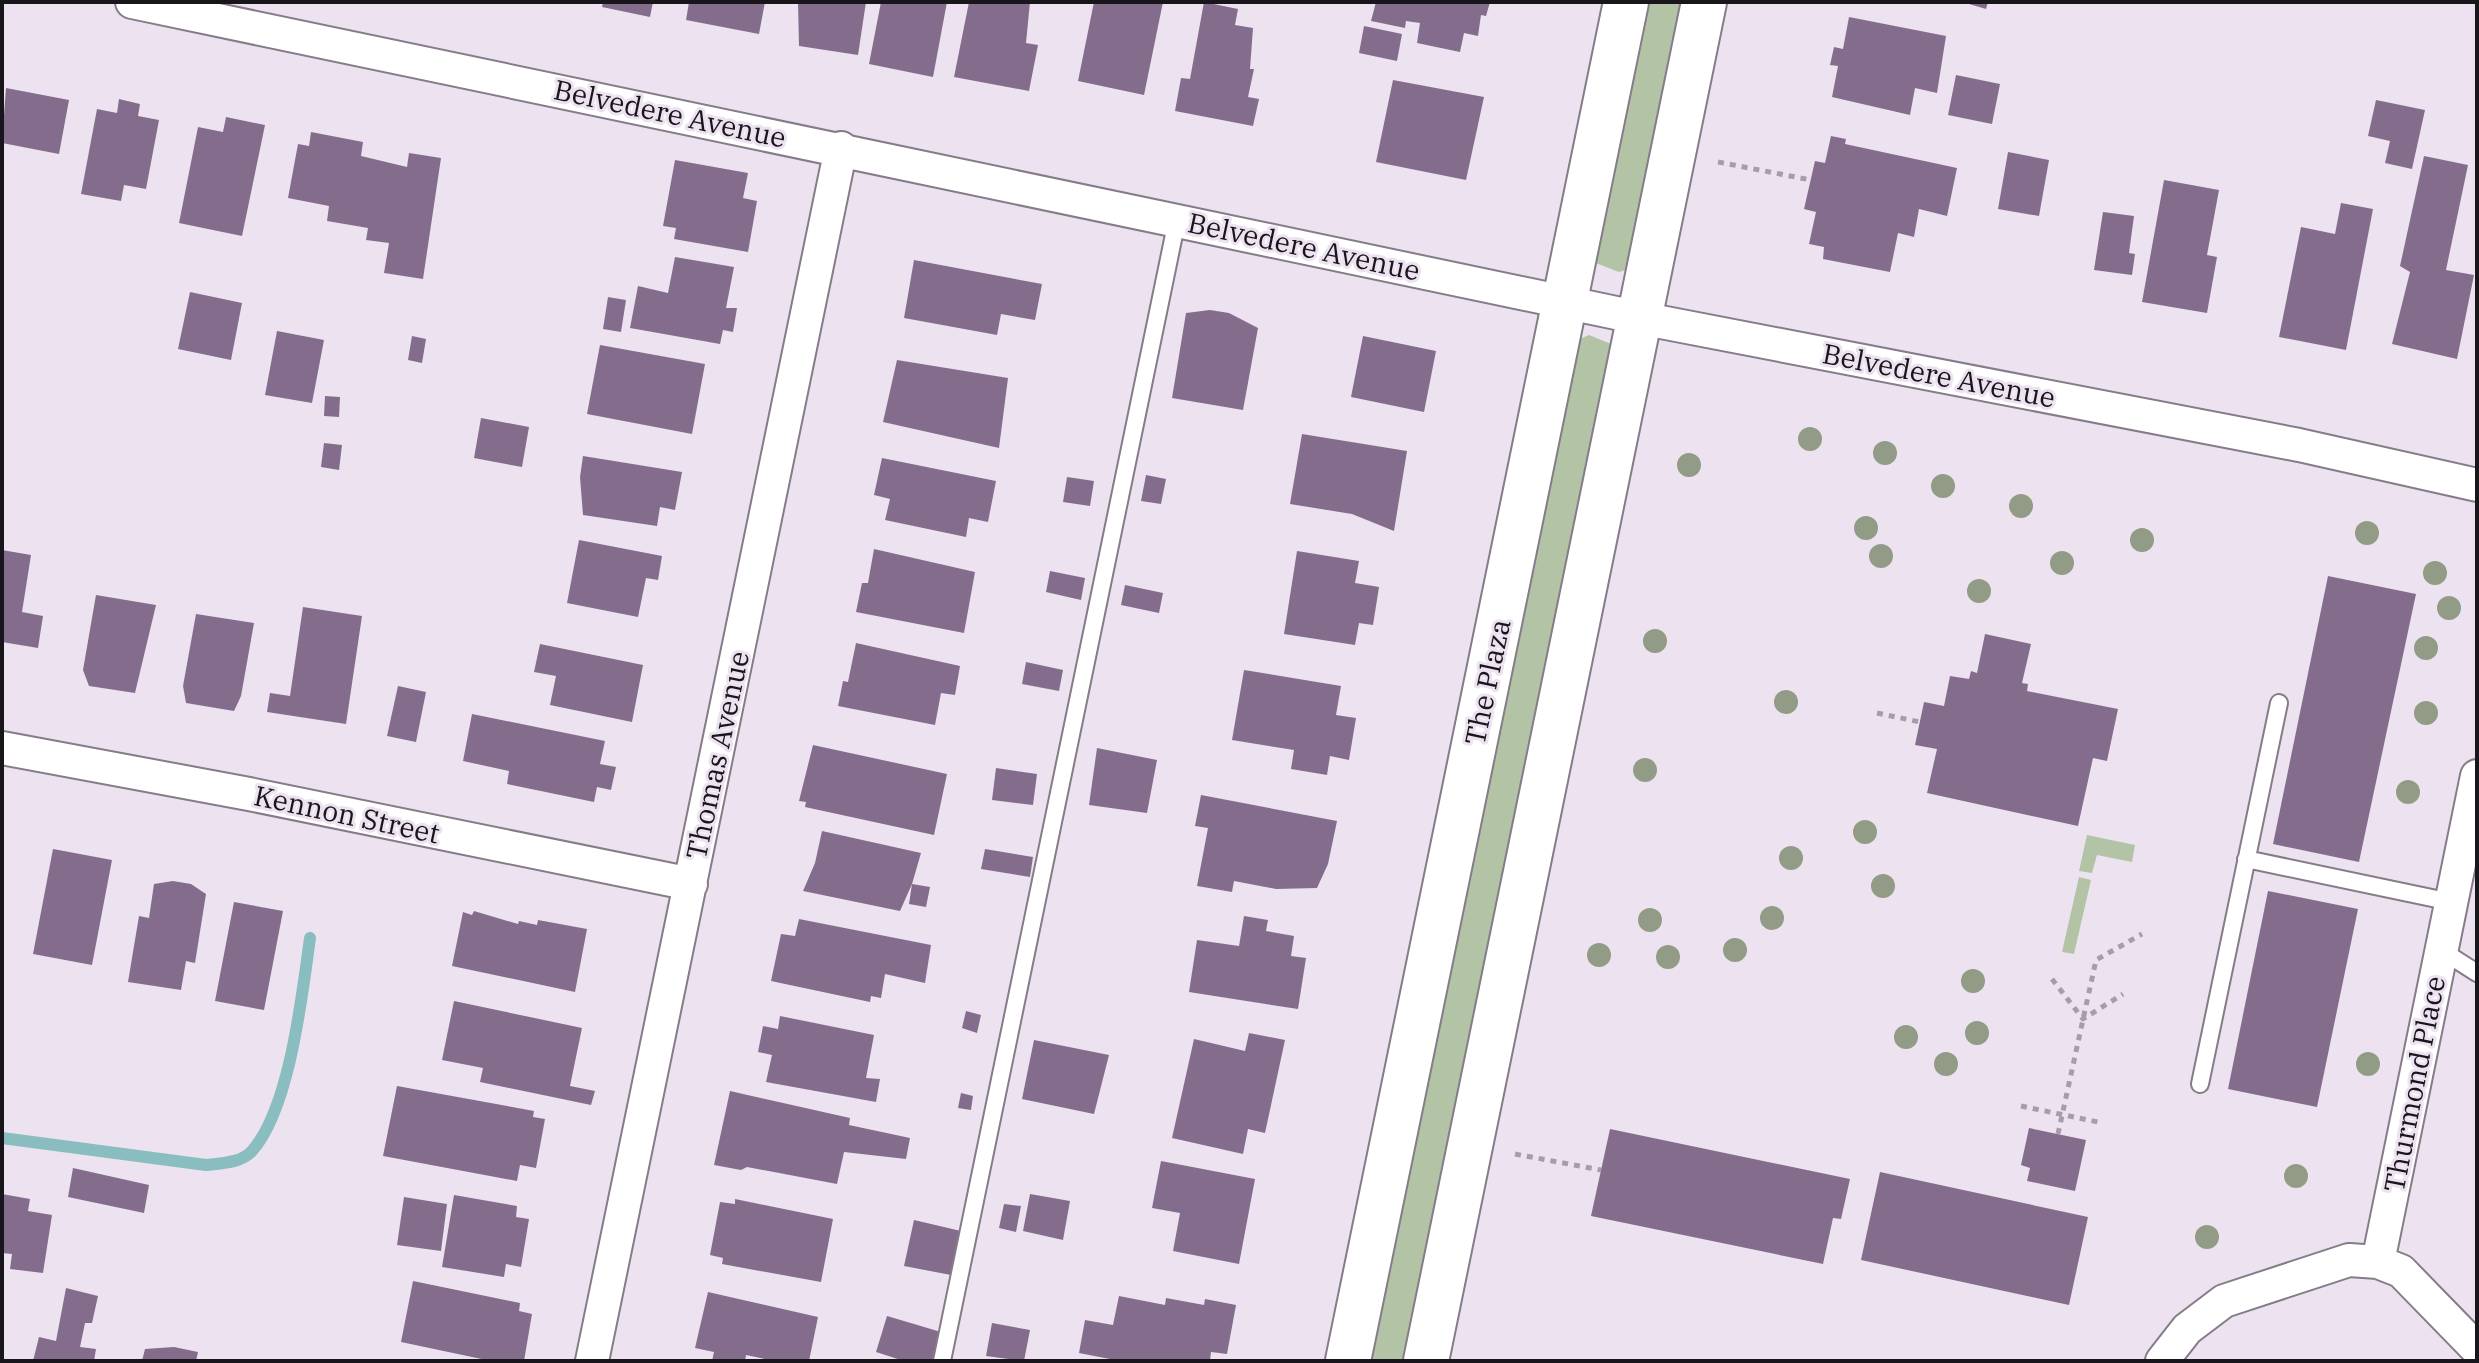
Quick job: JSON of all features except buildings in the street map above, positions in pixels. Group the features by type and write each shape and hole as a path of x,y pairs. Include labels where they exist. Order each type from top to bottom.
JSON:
{"main road":[{"name":"The Plaza","path":"1348,1361 1626,2"},
{"path":"1426,1361 1704,2"}],"street":[{"name":"Belvedere Avenue","path":"132,2 841,148 1640,318 2299,445 2477,485"},
{"name":"Thomas Avenue","path":"592,1361 841,148"},
{"name":"Kennon Street","path":"2,748 249,794 691,884"},
{"name":"Thurmond Place","path":"2378,1262 2477,776"},
{"path":"2162,1361 2187,1329 2224,1301 2245,1291 2349,1260 2378,1262 2401,1271 2421,1287 2477,1349"}],"lane":[{"path":"942,1361 1177,220"},
{"path":"2200,1084 2279,703"},
{"path":"2246,859 2451,902"},
{"path":"2441,950 2477,973"}],"path":[{"path":"1718,162 1811,180"},
{"path":"1877,713 1920,722"},
{"path":"2058,1134 2096,960 2142,934"},
{"path":"2052,979 2083,1019"},
{"path":"2083,1019 2123,994"},
{"path":"2021,1106 2098,1122"},
{"path":"1515,1154 1601,1170"}],"green space":[{"path":"1638,2 1692,2 1632,268 1619,272 1593,262"},
{"path":"1589,335 1611,344 1617,354 1413,1361 1361,1361 1573,342"},
{"path":"2087,835 2135,845 2132,862 2097,855 2092,873 2079,871"},
{"path":"2079,877 2091,880 2074,954 2062,952"}],"waterway":[{"path":"2,1138 206,1165 231,1162 248,1155 265,1132 285,1080 310,938"}]}
